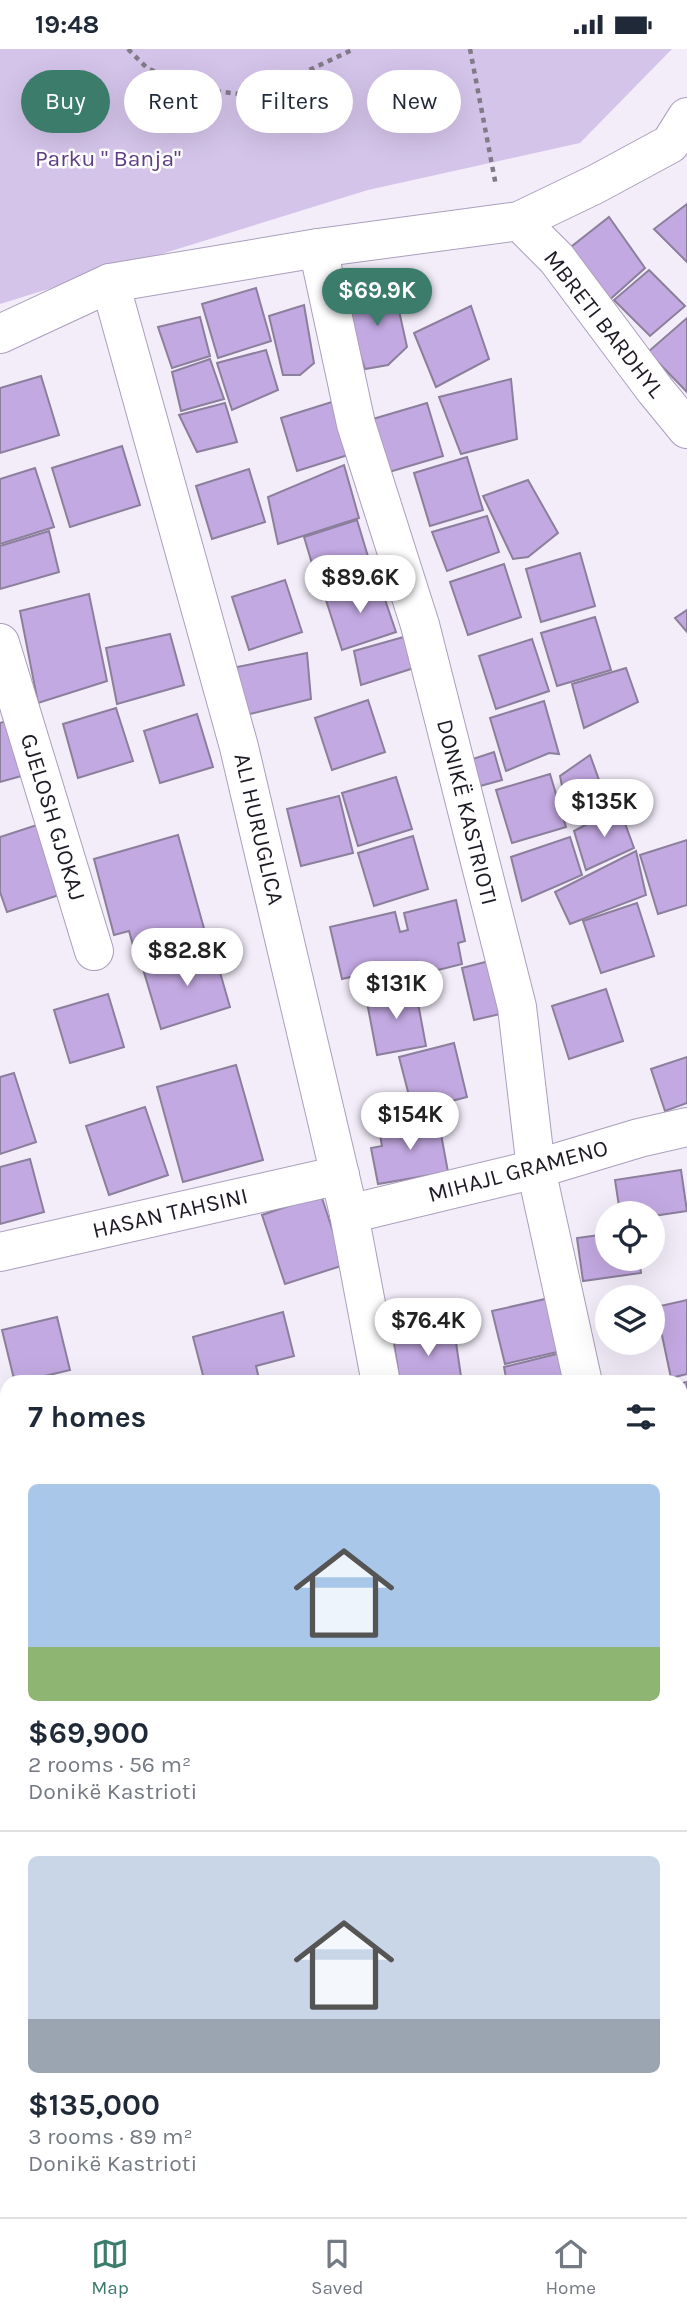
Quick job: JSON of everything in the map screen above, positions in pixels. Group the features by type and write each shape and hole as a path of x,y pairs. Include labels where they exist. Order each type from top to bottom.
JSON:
{"street":[{"path":"0,334 110,283 318,248 511,223 681,141"},
{"name":"MBRETI BARDHYL","path":"511,223 557,259 687,429"},
{"name":"DONIKË KASTRIOTI","path":"318,248 356,424 420,625 517,1007 536,1169 581,1375"},
{"name":"ALI HURUGLICA","path":"110,283 239,747 349,1214 379,1375"},
{"name":"GJELOSH GJOKAJ","path":"0,643 94,951"},
{"name":"MIHAJL GRAMENO","path":"349,1214 536,1169 639,1138 687,1127"},
{"name":"HASAN TAHSINI","path":"0,1252 340,1175"}],"path":[{"path":"128,49 147,68 192,88 254,96 354,49"},
{"path":"470,49 511,223"}],"green space":[{"name":"Parku \" Banja\"","path":"0,49 672,49 580,143 368,190 0,304"}],"building":[{"path":"687,204 687,262 654,229"},
{"path":"609,217 645,268 606,303 567,250"},
{"path":"649,270 685,306 650,336 614,300"},
{"path":"256,288 271,341 218,358 202,304"},
{"path":"394,288 407,347 388,365 365,369 342,302"},
{"path":"304,305 314,363 300,375 283,375 269,316"},
{"path":"471,306 489,359 436,387 414,333"},
{"path":"200,317 210,356 172,368 158,327"},
{"path":"687,318 687,392 648,352"},
{"path":"266,350 278,390 232,410 217,363"},
{"path":"210,359 224,399 181,411 172,372"},
{"path":"41,376 59,435 0,453 0,388"},
{"path":"511,379 517,439 461,454 439,397"},
{"path":"335,401 351,454 297,471 281,418"},
{"path":"225,403 237,442 197,452 179,415"},
{"path":"427,403 443,456 389,472 373,419"},
{"path":"122,446 140,505 70,527 52,468"},
{"path":"467,457 483,510 430,526 414,473"},
{"path":"344,465 359,518 278,544 268,497"},
{"path":"35,468 54,527 0,544 0,479"},
{"path":"249,469 265,522 212,539 196,486"},
{"path":"528,480 558,533 528,557 513,559 483,496"},
{"path":"487,516 499,552 447,571 432,532"},
{"path":"357,520 373,573 320,590 304,537"},
{"path":"49,531 59,572 0,589 0,546"},
{"path":"580,553 595,606 541,622 526,569"},
{"path":"504,564 521,617 468,635 450,582"},
{"path":"378,579 396,632 342,650 325,597"},
{"path":"285,580 302,632 249,650 232,597"},
{"path":"89,594 107,681 38,703 20,611"},
{"path":"687,610 687,632 675,618"},
{"path":"595,617 611,670 557,686 541,633"},
{"path":"170,634 184,685 117,704 106,648"},
{"path":"407,636 414,668 361,685 354,651"},
{"path":"532,639 549,691 496,709 479,656"},
{"path":"307,653 311,699 242,716 232,668"},
{"path":"626,668 638,702 584,728 572,684"},
{"path":"368,700 385,752 332,770 315,718"},
{"path":"544,701 559,754 549,753 506,771 490,718"},
{"path":"116,708 133,761 78,778 63,724"},
{"path":"197,714 213,767 160,783 144,731"},
{"path":"10,720 25,775 0,782 0,723"},
{"path":"494,752 502,780 473,788 464,762"},
{"path":"590,755 608,805 569,821 560,776"},
{"path":"550,774 566,827 512,843 496,790"},
{"path":"396,777 412,829 358,846 342,793"},
{"path":"339,796 353,853 301,866 287,809"},
{"path":"619,807 634,848 586,870 574,831"},
{"path":"43,823 65,893 7,912 0,892 0,837"},
{"path":"178,835 205,932 135,952 129,931 114,935 94,859"},
{"path":"413,836 428,889 374,906 358,853"},
{"path":"570,837 582,875 522,901 511,857"},
{"path":"687,840 687,905 658,914 640,855"},
{"path":"636,851 646,895 570,924 555,892"},
{"path":"456,900 465,941 458,943 462,964 406,978 402,965 342,979 330,927 395,912 400,932 408,930 404,913"},
{"path":"637,903 654,956 601,973 583,921"},
{"path":"213,948 230,1007 161,1029 143,969"},
{"path":"497,959 509,1012 474,1020 462,968"},
{"path":"415,987 426,1046 377,1055 366,997"},
{"path":"606,989 623,1041 569,1059 552,1006"},
{"path":"108,994 124,1047 70,1063 54,1010"},
{"path":"454,1043 467,1097 413,1111 399,1057"},
{"path":"687,1057 687,1103 665,1111 651,1069"},
{"path":"236,1065 263,1160 183,1182 157,1087"},
{"path":"14,1073 36,1142 0,1154 0,1077"},
{"path":"145,1107 168,1175 109,1195 86,1126"},
{"path":"438,1118 448,1172 378,1184 371,1148 382,1146 379,1129"},
{"path":"30,1159 44,1212 0,1224 0,1167"},
{"path":"681,1170 687,1211 665,1214 665,1201 618,1201 615,1180"},
{"path":"321,1195 344,1265 285,1284 262,1215"},
{"path":"595,1236 595,1271 641,1273 583,1281 577,1238"},
{"path":"554,1297 566,1350 505,1364 492,1311"},
{"path":"687,1300 687,1374 670,1375 665,1350 665,1305"},
{"path":"283,1312 294,1356 256,1366 258,1375 203,1375 193,1337"},
{"path":"57,1317 70,1370 49,1375 13,1375 2,1330"},
{"path":"454,1329 461,1375 399,1375 393,1338"},
{"path":"565,1352 570,1375 506,1375 504,1367"}]}
